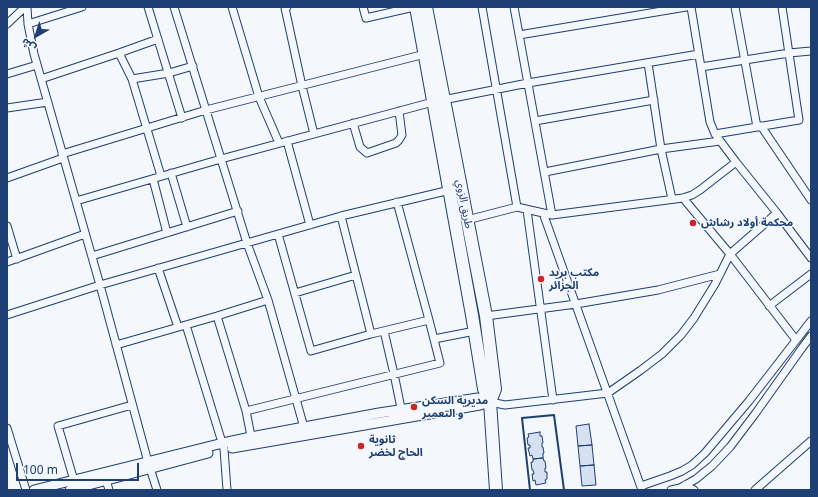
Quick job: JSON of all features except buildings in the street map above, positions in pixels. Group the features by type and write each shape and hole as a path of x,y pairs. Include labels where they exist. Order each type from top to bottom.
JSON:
{"main road":[{"name":"طريق الزوي","path":"415,7 425,54 467,220 486,316 495,389 490,402"},
{"name":"طريق الزوي","path":"426,7 450,190 484,388 490,402 496,490"}],"street":[{"path":"7,24 26,7"},
{"path":"26,7 34,54 92,256 156,490"},
{"path":"28,24 82,7"},
{"path":"148,7 182,118"},
{"path":"174,7 247,243 268,300 305,431"},
{"path":"232,7 259,97 279,143"},
{"path":"287,7 285,8 314,134"},
{"path":"363,7 366,18 415,7"},
{"path":"482,7 517,207"},
{"path":"514,7 552,215"},
{"path":"519,35 686,7"},
{"path":"691,7 710,122 715,134 811,258"},
{"path":"735,7 744,60 759,127 811,200"},
{"path":"715,134 799,120 782,7"},
{"path":"41,79 119,53 158,38"},
{"path":"701,67 811,51"},
{"path":"119,53 132,79 147,128 167,233"},
{"path":"7,178 63,156 206,110 425,54"},
{"path":"76,201 221,159 438,101 528,83 699,54"},
{"path":"648,63 661,149 672,199"},
{"path":"7,74 37,65"},
{"path":"132,79 168,73 193,66"},
{"path":"535,121 654,100"},
{"path":"7,108 48,102"},
{"path":"353,123 360,147 367,153 396,144 399,140 402,135 398,111"},
{"path":"287,141 310,225"},
{"path":"545,172 661,149 720,141"},
{"path":"467,220 517,207 552,215 683,198 700,190 736,162"},
{"path":"171,173 187,227"},
{"path":"7,315 100,285 341,216 450,190"},
{"path":"683,198 730,254 796,340"},
{"path":"246,411 440,363 398,202"},
{"path":"527,210 553,400"},
{"path":"92,256 238,211"},
{"path":"543,213 642,488 682,471 705,454 749,401 811,321"},
{"path":"78,487 149,465 224,446 305,431 402,414 480,405 490,402 505,405 608,393 662,354 681,335 694,318 715,284 730,254 777,213"},
{"path":"341,216 371,334"},
{"path":"7,226 17,259"},
{"path":"7,262 85,234"},
{"path":"278,234 311,351 429,320"},
{"path":"158,268 178,327"},
{"path":"486,316 576,304 658,290 720,274"},
{"path":"769,306 811,274"},
{"path":"294,293 356,275"},
{"path":"116,345 268,300"},
{"path":"217,316 246,411 252,441"},
{"path":"186,325 224,446 227,490"},
{"path":"384,331 402,414"},
{"path":"434,339 475,331"},
{"path":"671,490 680,488 696,479 712,466 730,447 756,414 811,336"},
{"path":"78,487 58,426 132,405"},
{"path":"7,428 26,490"},
{"path":"754,490 811,441"},
{"path":"34,490 78,487 106,480 149,465"},
{"path":"106,480 109,490"},
{"path":"685,485 694,490"}],"wall":[{"path":"530,490 522,418 554,415 564,490"}],"place":[{"name":"محكمة أولاد رشاش","path":"693,223"},
{"name":"مكتب بريد الجزائر","path":"541,279"},
{"name":"مديرية السكن و التعمير","path":"414,407"},
{"name":"ثانوية الحاج لخضر","path":"361,446"}]}
